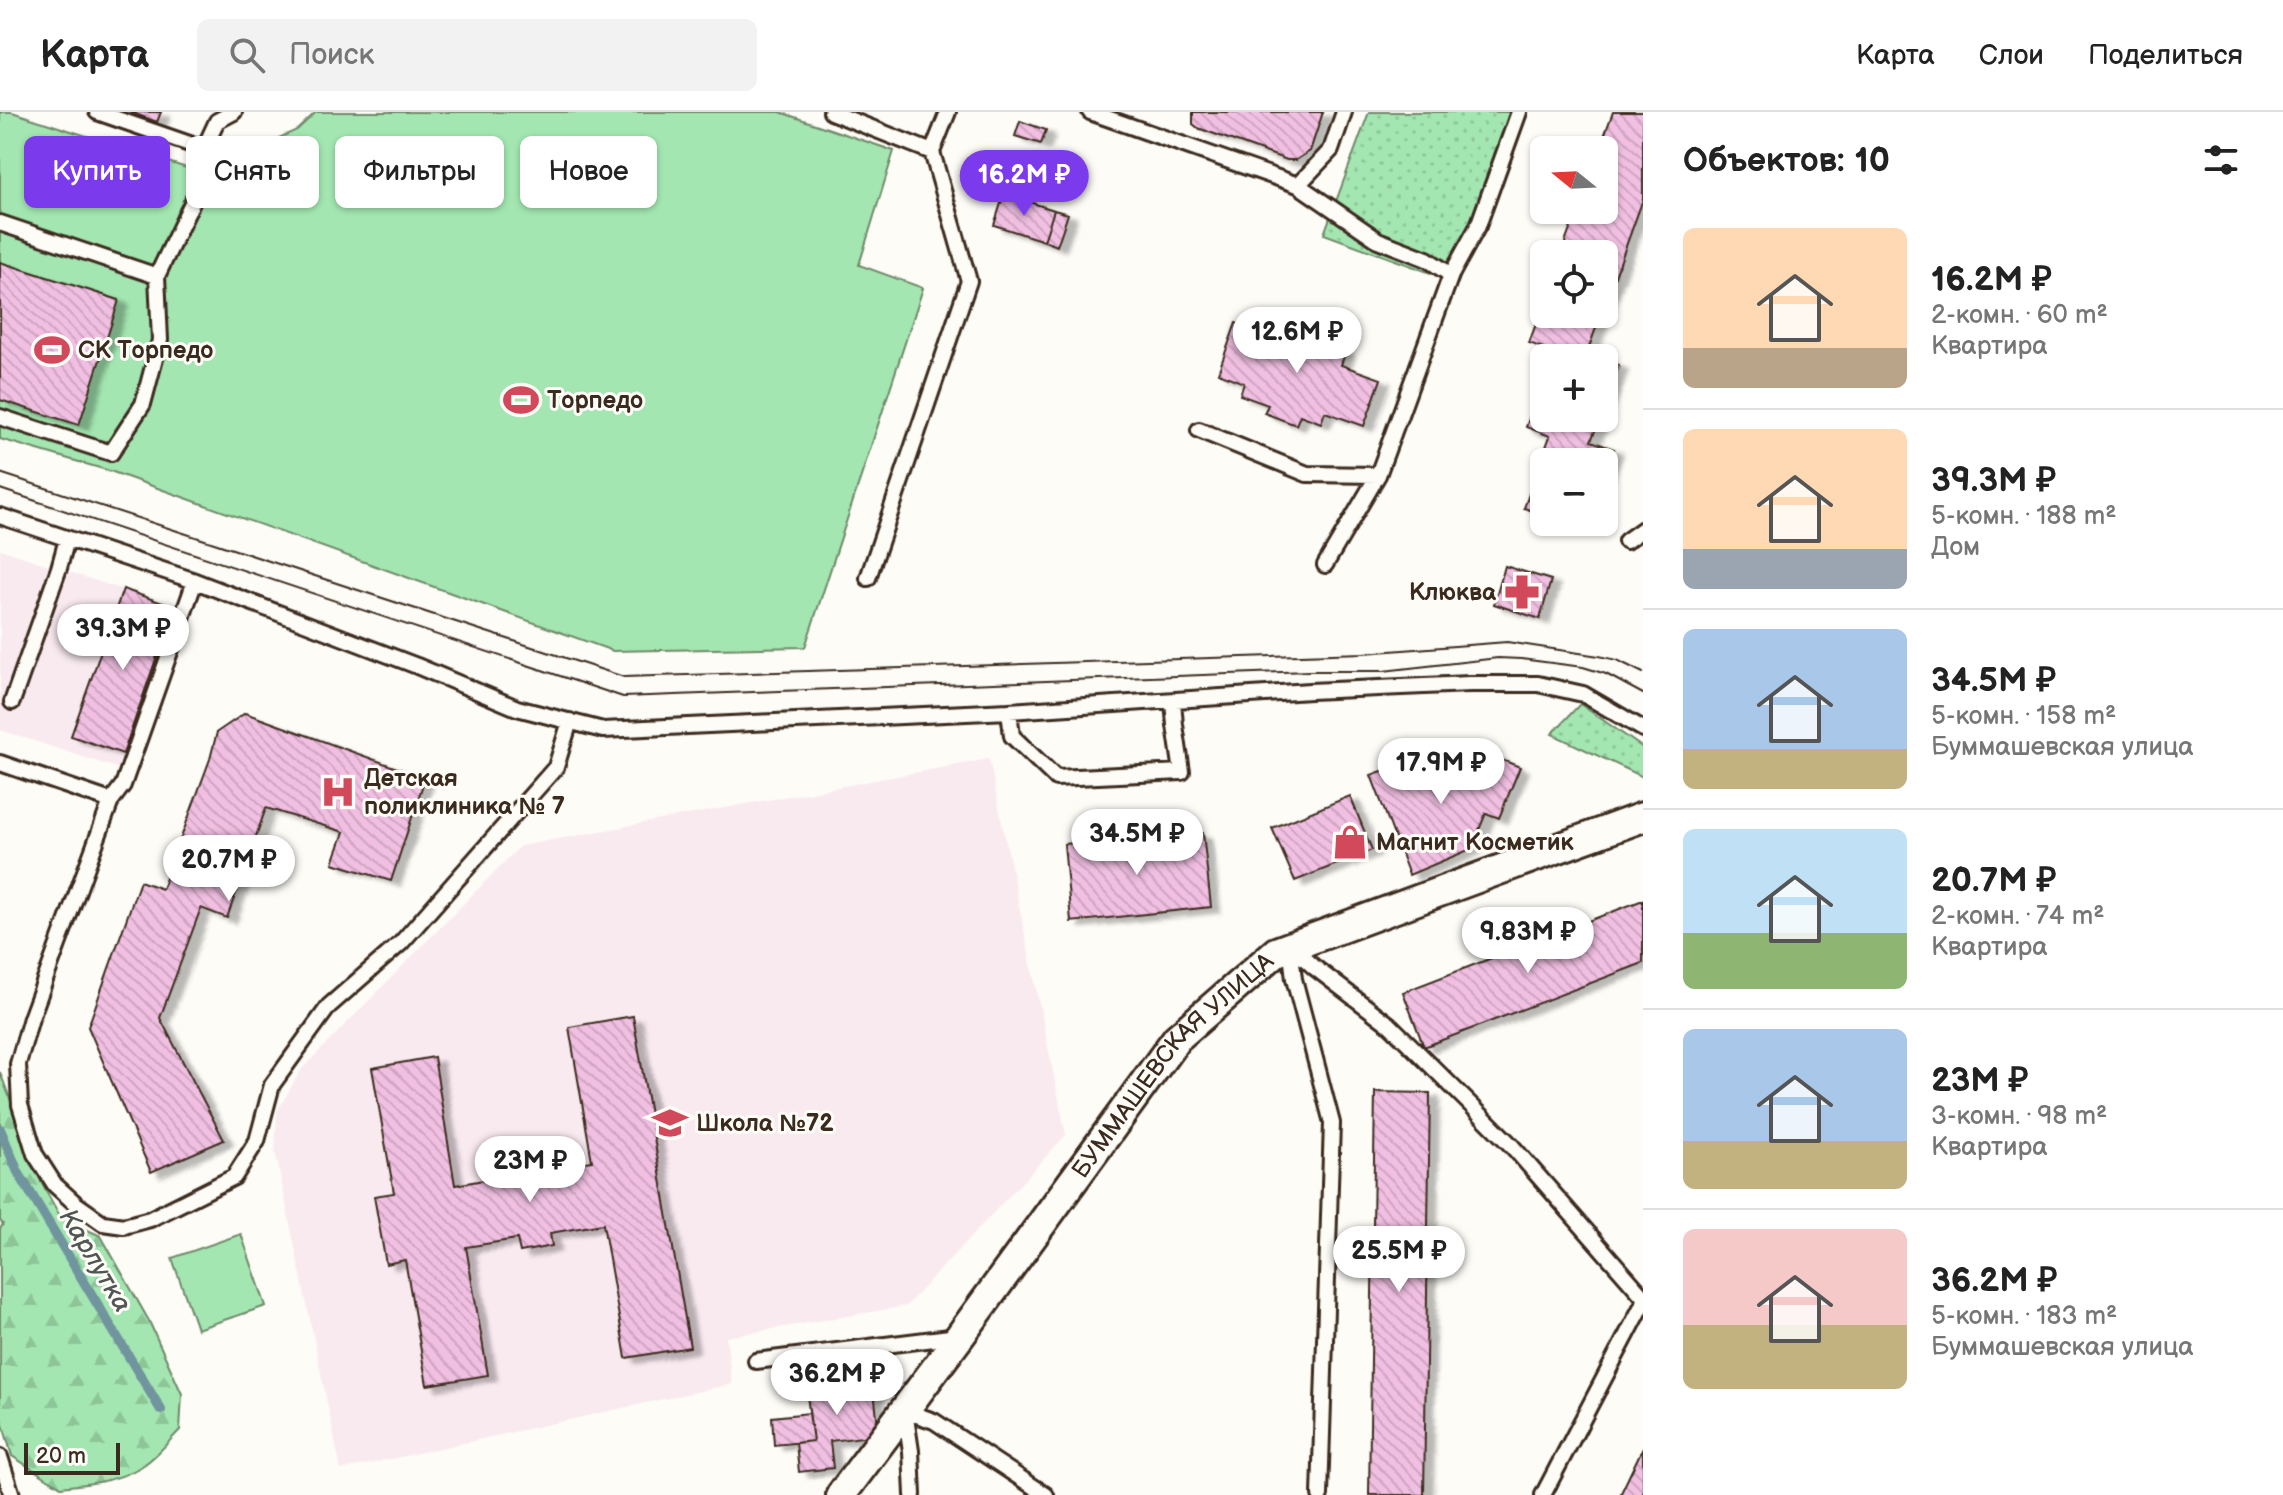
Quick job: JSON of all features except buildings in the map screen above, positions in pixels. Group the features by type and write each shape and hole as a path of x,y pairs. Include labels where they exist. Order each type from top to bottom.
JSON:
{"street":[{"name":"БУММАШЕВСКАЯ УЛИЦА","path":"841,1495 1177,1038 1276,952 1643,817"}],"lane":[{"path":"97,112 186,143"},
{"path":"213,117 234,112"},
{"path":"831,112 932,152"},
{"path":"868,578 969,281 932,152 948,112"},
{"path":"1090,112 1298,185 1378,240 1427,259 1451,275"},
{"path":"1298,185 1331,150 1344,112"},
{"path":"1325,565 1378,475 1451,275 1478,226 1519,112"},
{"path":"0,417 111,453 143,404 160,340 157,276 189,208"},
{"path":"0,223 157,276"},
{"path":"1199,430 1307,474 1378,475"},
{"path":"0,516 195,581 517,708 603,730 1009,711 1470,684 1538,684 1583,694 1643,729"},
{"path":"1626,541 1643,529"},
{"path":"12,702 67,539"},
{"path":"195,581 123,785 111,801 31,1018 18,1064 20,1105 35,1154 55,1185 103,1223 124,1226 150,1219 234,1177 257,1141 272,1085 329,1006 401,943 556,767 570,721"},
{"path":"1009,711 1012,736 1056,778 1182,772 1173,701"},
{"path":"0,763 111,801"},
{"path":"1290,945 1390,1025 1490,1124 1643,1296"},
{"path":"1290,945 1294,979 1332,1123 1320,1495"},
{"path":"1543,1495 1643,1304"},
{"path":"756,1361 960,1336"},
{"path":"913,1495 905,1411 934,1421 1046,1495"},
{"path":"0,1457 12,1495"}],"shaded area":[{"path":"0,549 181,609 126,771 0,730"},
{"name":"Школа №72","path":"989,759 1066,1135 906,1306 726,1337 732,1384 341,1470 275,1151 277,1112 301,1070 520,846"}],"green space":[{"name":"Торпедо","path":"0,112 12,112 87,136 24,136 24,208 170,208 170,163 186,168 186,208 319,208 319,136 284,136 297,130 316,112 780,112 894,151 859,265 923,288 805,647 613,651 110,471 0,439"},
{"path":"1369,112 1521,112 1458,283 1324,234"},
{"path":"1580,704 1643,748 1643,777 1552,734"},
{"path":"0,1072 41,1182 61,1218 101,1236 149,1321 182,1394 180,1430 143,1465 109,1480 61,1487 12,1456 0,1414 0,1229 3,1224 0,1221"},
{"path":"241,1234 266,1306 197,1329 172,1258"}],"waterway":[{"name":"Карлутка","path":"0,1129 18,1172 161,1410"}],"tram line":[{"path":"0,473 624,677 1364,653 1507,642 1617,660 1643,673"},
{"path":"0,489 623,697 1310,671 1383,671 1498,658 1583,667 1606,674 1643,694"}],"place":[{"name":"СК Торпедо","path":"52,350"},
{"name":"Торпедо","path":"521,400"},
{"name":"Клюква","path":"1522,592"},
{"name":"Детская поликлиника № 7","path":"338,792"},
{"name":"Магнит Косметик","path":"1350,842"},
{"name":"Школа №72","path":"670,1123"}]}
